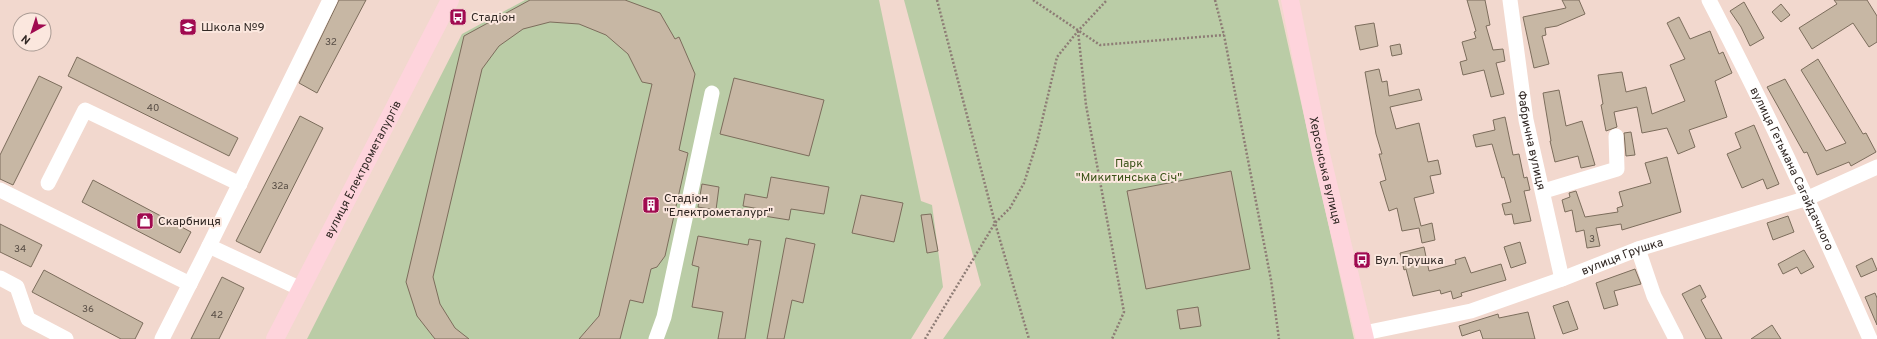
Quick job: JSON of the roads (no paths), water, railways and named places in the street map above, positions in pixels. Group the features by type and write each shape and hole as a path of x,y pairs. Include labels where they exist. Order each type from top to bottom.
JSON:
{"main road":[{"name":"вулиця Електрометалургів","path":"275,339 450,0"},
{"name":"Херсонська вулиця","path":"1290,0 1321,154 1364,336"}],"street":[{"path":"162,339 330,0"},
{"name":"Фабрична вулиця","path":"1510,0 1526,120 1544,192 1562,279"},
{"name":"вулиця Гетьмана Сагайдачного","path":"1709,0 1744,66 1808,198 1870,339"},
{"path":"656,339 664,317 712,93"},
{"path":"48,183 85,110 240,184"},
{"path":"1544,192 1617,169 1616,136"},
{"name":"вулиця Грушка","path":"1364,336 1471,311 1562,279 1638,249 1808,198 1877,167"},
{"path":"0,190 190,284"},
{"path":"209,246 301,289"},
{"path":"1638,249 1654,296 1676,339"},
{"path":"0,278 17,287 28,319 66,339"}],"place":[{"name":"Стадіон","path":"458,17"},
{"name":"Школа №9","path":"188,27"},
{"name":"Стадіон \"Електрометалург\"","path":"651,205"},
{"name":"Скарбниця","path":"145,221"},
{"name":"Вул. Грушка","path":"1362,260"}],"park label":[{"name":"Парк \"Микитинська Січ\"","path":"1129,170"}]}
